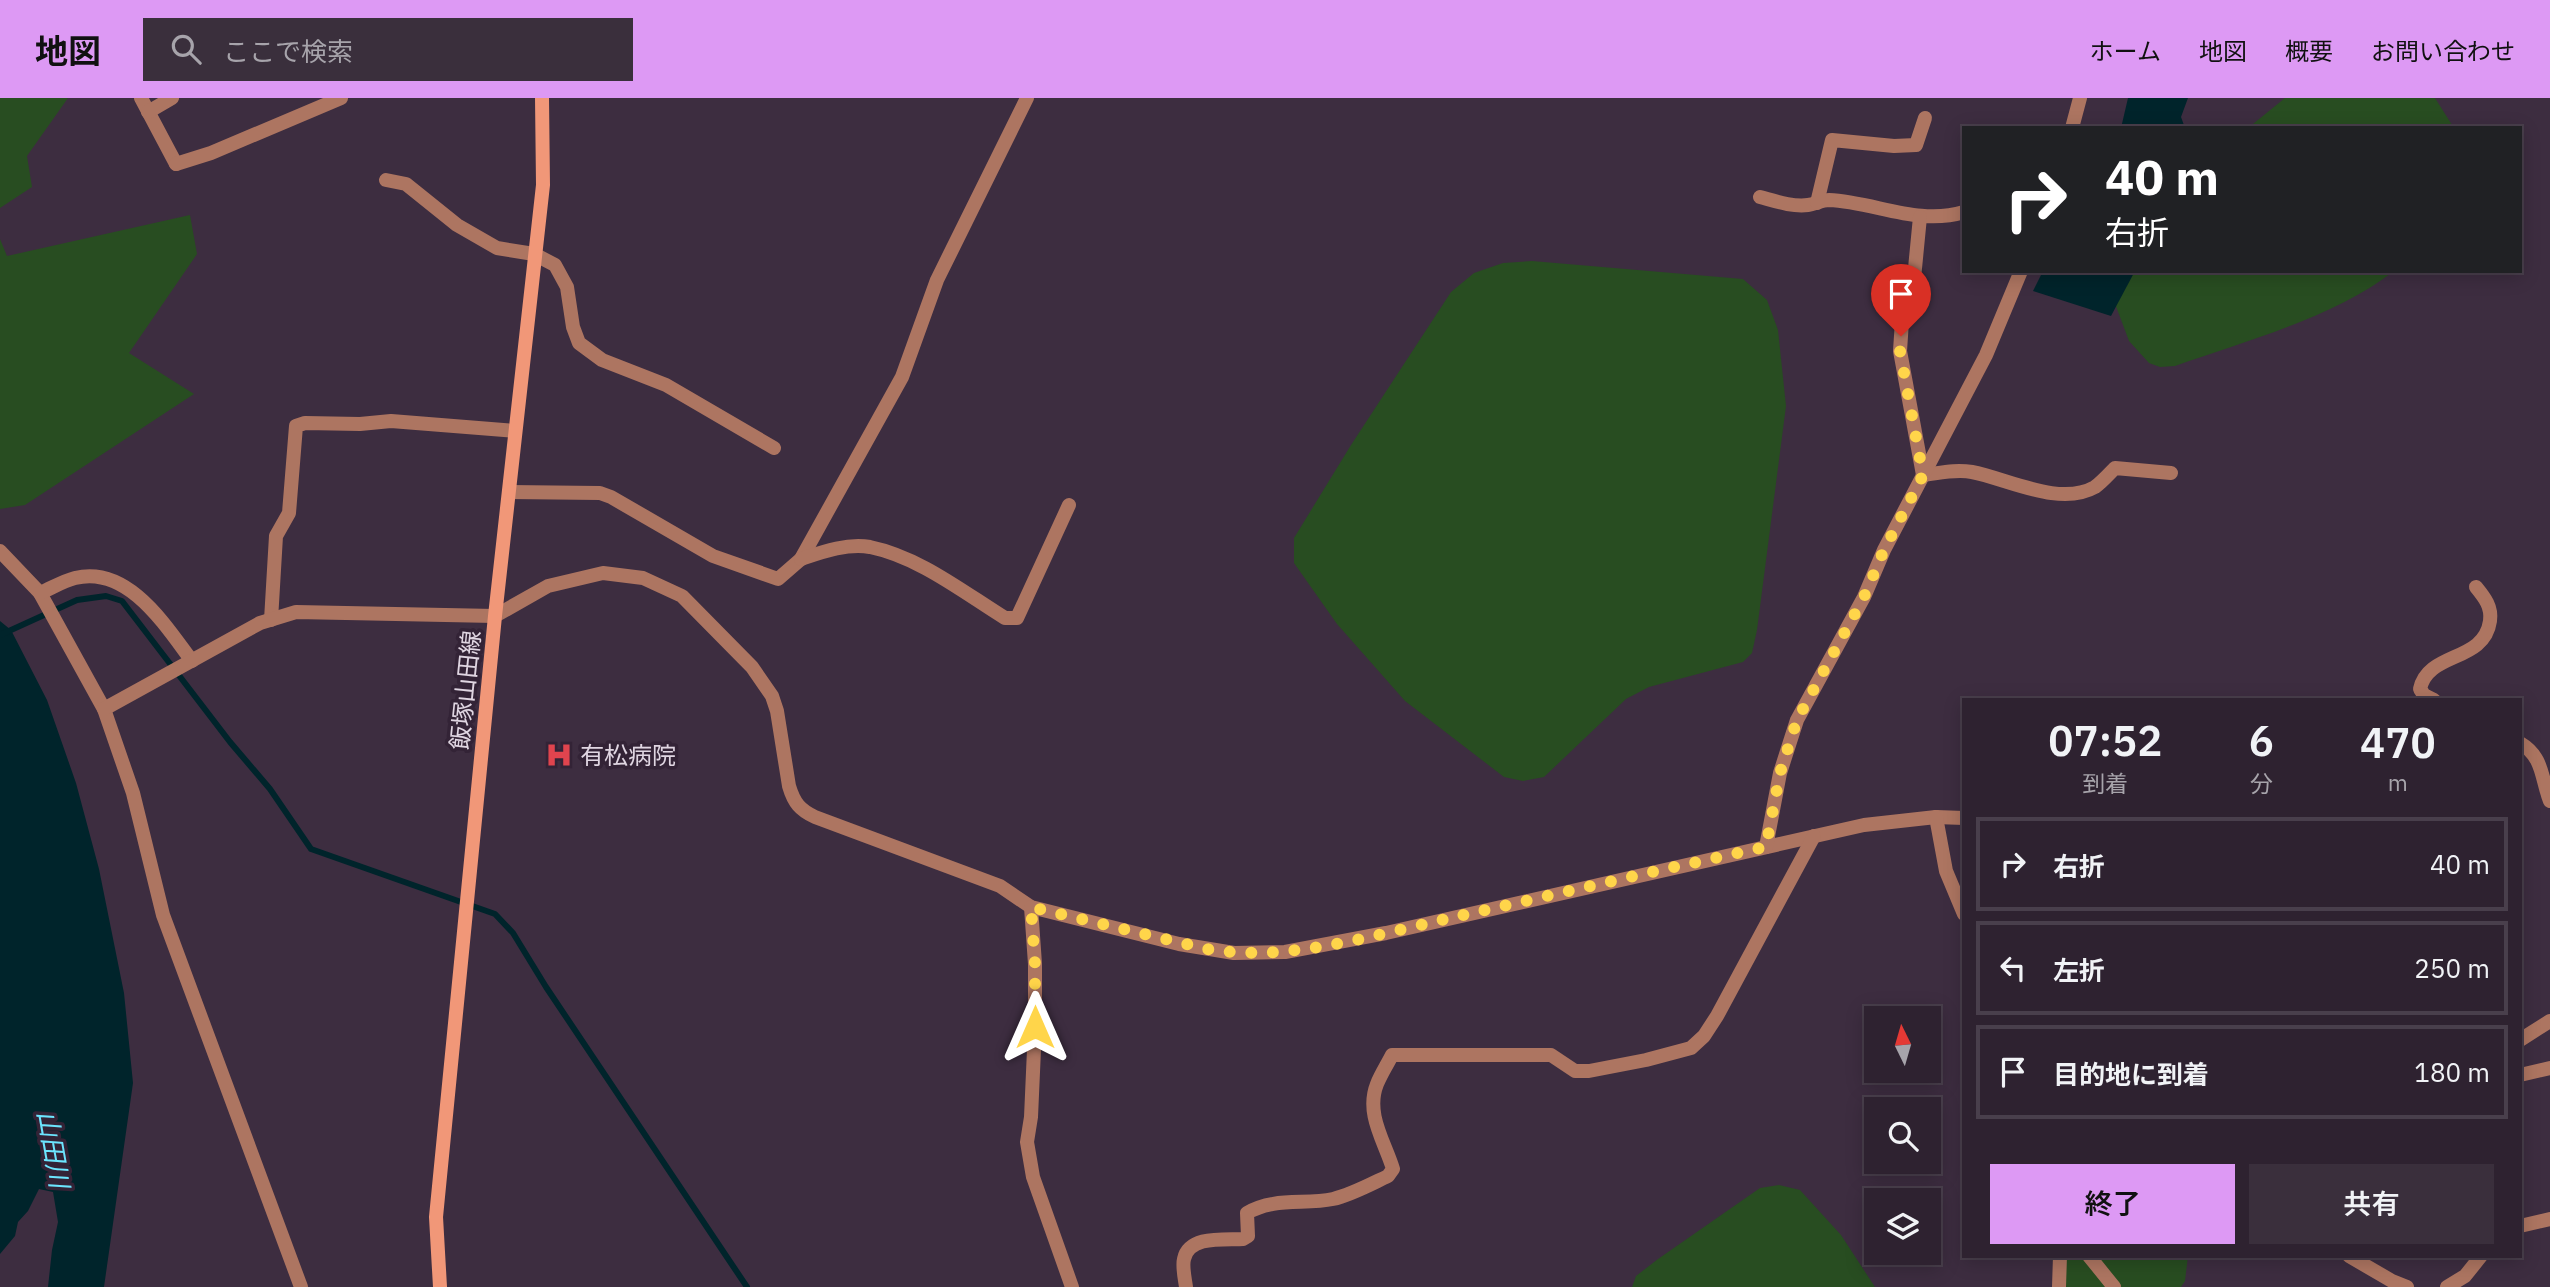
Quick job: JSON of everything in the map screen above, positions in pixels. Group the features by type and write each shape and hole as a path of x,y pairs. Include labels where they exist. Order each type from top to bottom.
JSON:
{"main road":[{"name":"飯塚山田線","path":"440,1287 436,1217 495,616 543,185 542,98"}],"street":[{"path":"141,98 176,164 211,153 341,98"},
{"path":"148,112 172,98"},
{"path":"509,492 600,493 713,556 778,579 801,559 902,377 937,280 1027,98"},
{"path":"2072,126 2080,98"},
{"path":"1817,203 1832,140 1894,146 1916,145 1925,118"},
{"path":"386,180 406,184 457,225 497,248 534,254 555,265 567,287 573,327 579,343 602,360 666,385 774,448"},
{"path":"1760,197 1787,204 1809,205 1827,200 1920,217 1962,212"},
{"path":"1920,217 1912,299 1902,321 1900,351 1923,475"},
{"path":"1766,847 1780,773 1797,720 1864,597 1884,550 1986,355 2020,273"},
{"path":"271,620 276,536 289,513 296,426 305,423 360,424 391,421 515,431"},
{"path":"1923,475 1955,470 1972,472 2045,493 2077,493 2095,487 2115,468 2171,472"},
{"path":"801,559 845,547 869,547 927,570 1005,618 1017,618 1069,505"},
{"path":"0,551 40,593 104,709 132,793 163,915 301,1287"},
{"path":"104,709 271,620 296,612 495,616 548,586 603,573 643,578 681,596 752,667 772,696 777,711 789,786 792,797 801,810 1000,886 1031,907 1234,953 1285,952 1386,933 1864,825 1936,817 1962,818"},
{"path":"40,593 74,578 103,578 117,582 138,596 189,663"},
{"path":"2430,698 2420,689 2422,678 2435,667 2482,642 2489,630 2491,614 2486,599 2476,587"},
{"path":"2522,744 2528,748 2543,769 2550,801"},
{"path":"1936,817 1946,871 1962,909"},
{"path":"1186,1287 1184,1259 1191,1248 1200,1242 1243,1239 1248,1236 1247,1213 1257,1207 1273,1203 1333,1199 1388,1176 1393,1170 1378,1131 1373,1101 1376,1086 1392,1055 1551,1055 1575,1071 1589,1071 1690,1048 1704,1036 1717,1016 1814,836"},
{"path":"1031,907 1035,1027 1031,1117 1027,1142 1033,1177 1072,1287"},
{"path":"2522,1039 2550,1021"},
{"path":"2522,1075 2550,1068"},
{"path":"2522,1226 2550,1219"},
{"path":"2059,1287 2060,1258"},
{"path":"2091,1258 2114,1287"},
{"path":"2352,1258 2407,1287"},
{"path":"2447,1287 2465,1276 2479,1258"}],"green space":[{"path":"0,98 68,98 27,156 32,187 0,208"},
{"path":"2285,98 2435,98 2453,126 2250,126"},
{"path":"190,215 197,254 129,353 194,394 25,505 0,509 0,239 7,256"},
{"path":"1532,261 1743,279 1767,300 1778,330 1786,406 1752,653 1743,662 1649,687 1626,699 1544,777 1523,781 1504,777 1405,701 1337,624 1294,563 1294,538 1451,292 1474,273 1503,263"},
{"path":"2113,273 2391,273 2345,302 2318,315 2175,366 2160,367 2149,363 2129,341 2111,293"},
{"path":"1779,1185 1800,1190 1841,1235 1875,1287 1632,1287 1636,1276 1760,1188"},
{"path":"2052,1258 2188,1258 2185,1281 2181,1287 2066,1287"}],"water":[{"path":"2128,98 2188,98 2181,117 2184,126 2121,126"},
{"path":"2042,273 2134,273 2111,316 2033,291"},
{"name":"山田川","path":"0,621 11,630 47,700 76,783 99,869 124,993 133,1083 104,1287 48,1287 58,1222 53,1192 39,1189 28,1211 18,1222 15,1236 0,1254"}],"waterway":[{"path":"0,635 77,600 106,596 122,601 230,742 270,789 311,849 495,914 513,933 546,987 747,1287"}],"place":[{"name":"有松病院","path":"559,755"}],"route":[{"path":"1035,1027 1031,907 1207,949 1234,953 1285,952 1386,933 1766,847 1780,773 1797,720 1864,597 1884,550 1923,475 1900,351 1901,336"}]}
